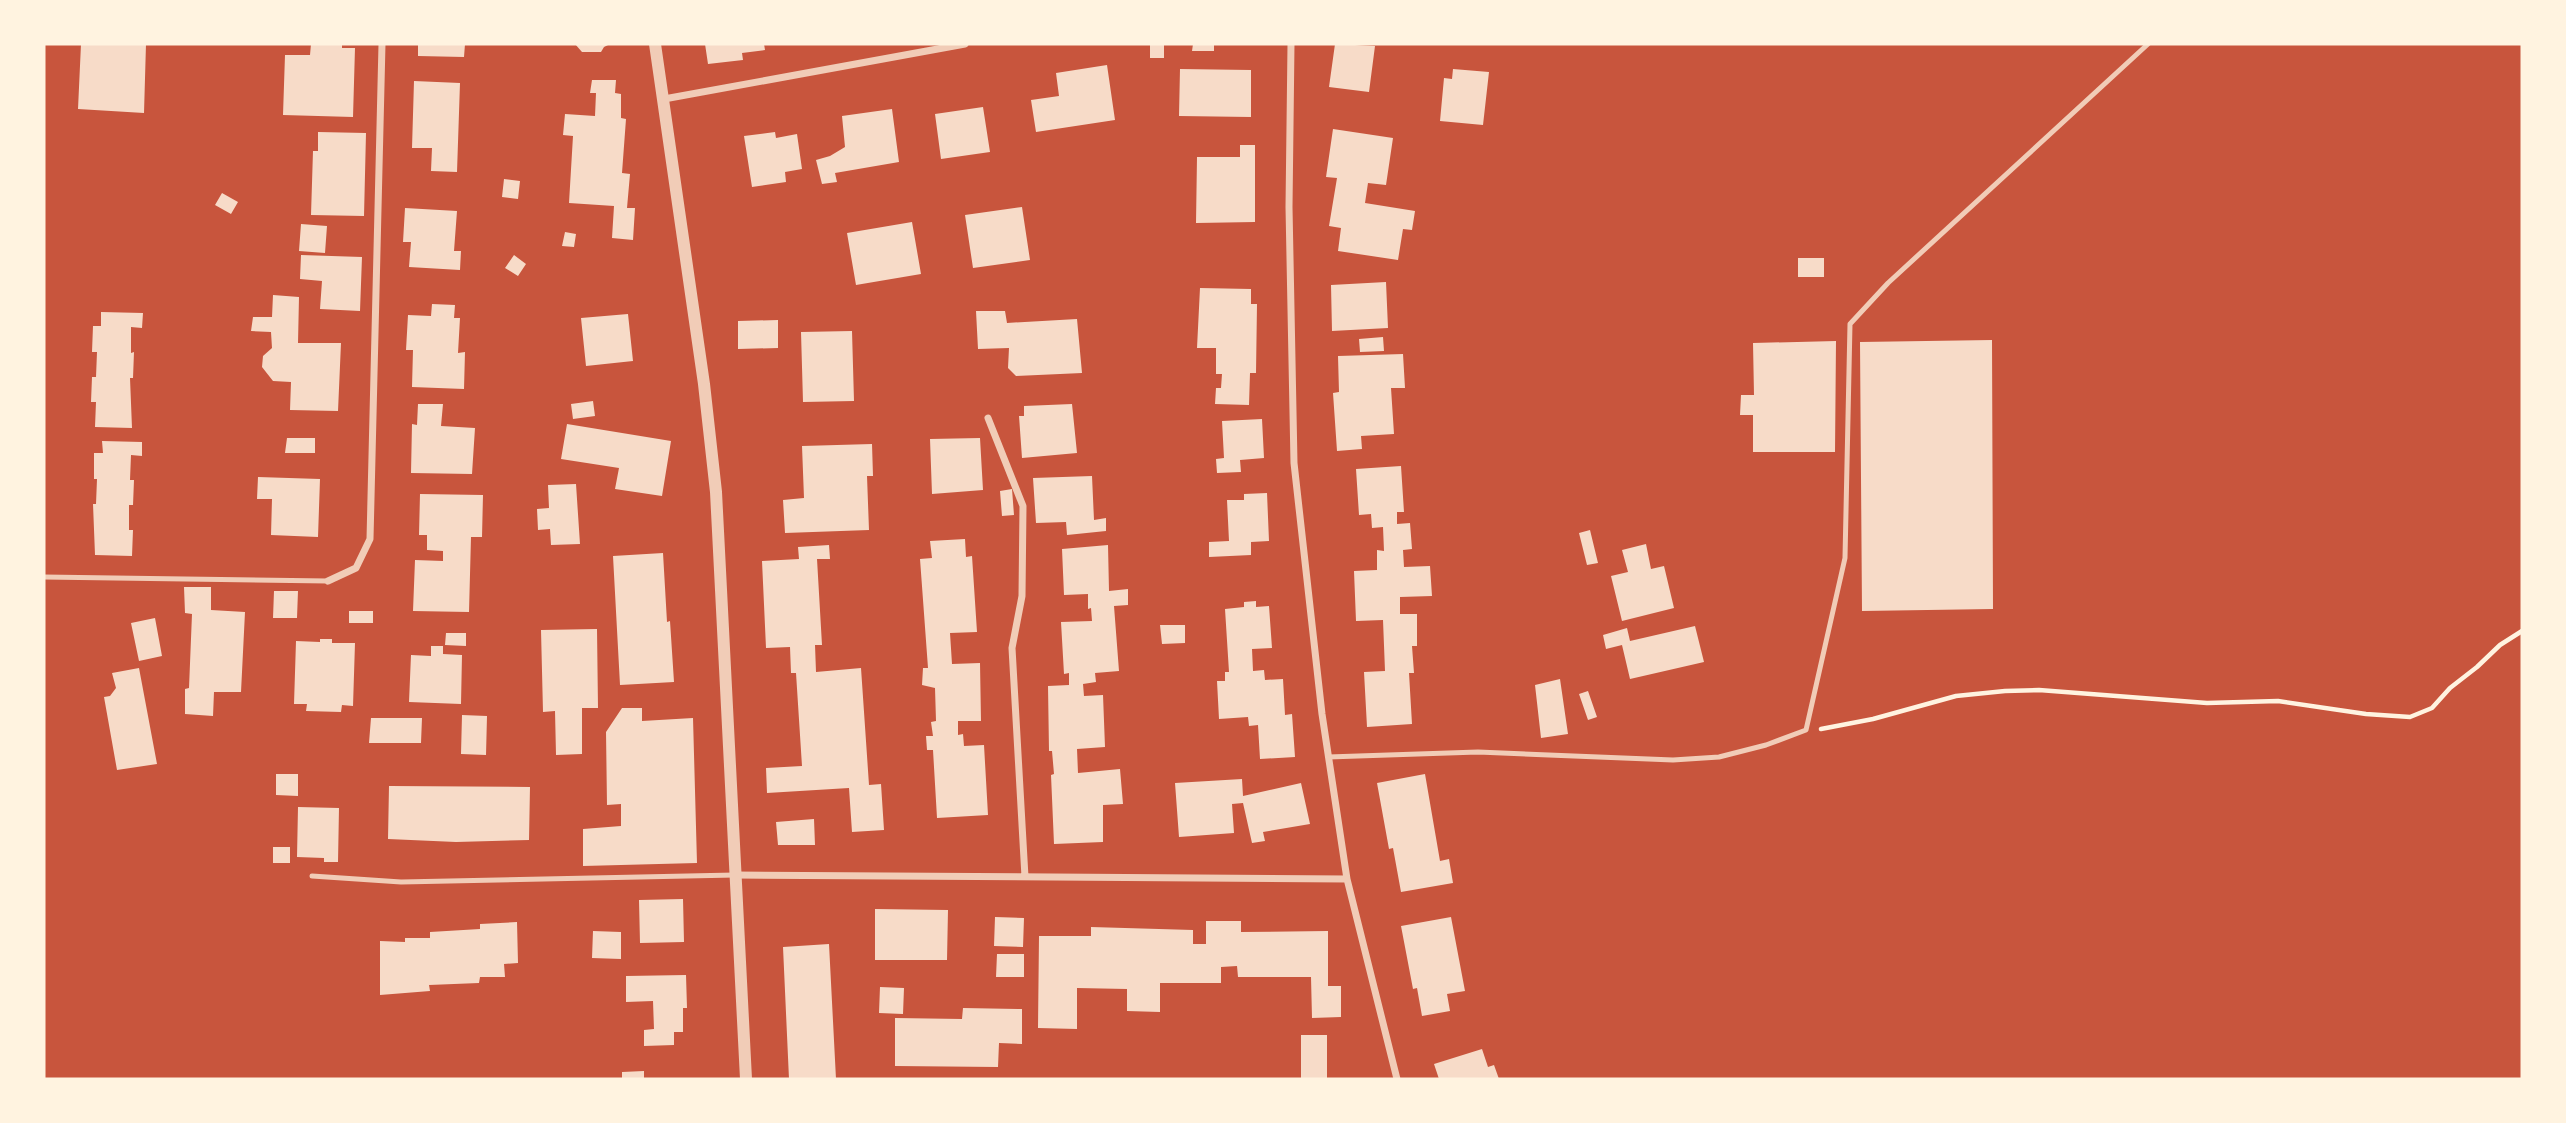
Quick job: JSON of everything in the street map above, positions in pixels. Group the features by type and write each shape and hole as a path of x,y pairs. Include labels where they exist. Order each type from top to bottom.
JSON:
{"street":[{"path":"328,581 356,568 370,539 382,44"},
{"path":"655,44 705,384 716,492 746,1079"},
{"path":"664,99 965,44"},
{"path":"1291,44 1289,207 1294,463 1328,757 1347,879 1397,1079"},
{"path":"988,418 1023,506 1022,596 1012,648 1025,877"},
{"path":"735,875 1347,879"}],"lane":[{"path":"1328,757 1478,752 1673,760 1719,757 1766,745 1806,730 1845,558 1850,324 1888,284 2148,44"},
{"path":"44,577 328,581"},
{"path":"312,876 401,882 735,875"}],"path":[{"path":"1806,730 1820,730 1872,719 1956,696 2039,690 2207,703 2278,701 2366,714 2410,717 2432,708 2450,688 2500,645 2522,631"}],"building":[{"path":"81,44 146,44 144,113 78,109"},
{"path":"311,44 342,44 342,48 355,48 353,117 283,115 285,55 310,55"},
{"path":"418,44 465,44 464,57 418,56"},
{"path":"575,44 610,44 601,52 582,52"},
{"path":"705,44 764,44 765,50 742,53 743,60 708,64"},
{"path":"1150,44 1164,44 1164,58 1150,58"},
{"path":"1193,44 1214,44 1214,51 1192,51"},
{"path":"1335,44 1375,46 1369,92 1329,87"},
{"path":"1107,65 1115,120 1036,132 1031,100 1059,96 1056,73"},
{"path":"1180,69 1251,70 1251,117 1179,116"},
{"path":"1453,69 1489,72 1483,125 1440,121 1444,78 1452,79"},
{"path":"592,80 616,80 615,93 621,94 621,118 626,119 622,173 630,174 627,208 635,208 633,240 612,238 614,206 569,203 573,136 563,135 565,114 595,116 596,93 590,93"},
{"path":"414,81 460,83 457,172 431,171 432,148 412,148"},
{"path":"983,107 990,152 941,159 935,114"},
{"path":"892,109 899,162 835,173 837,182 822,184 816,160 845,147 842,116"},
{"path":"1333,129 1393,138 1386,185 1368,183 1365,203 1415,211 1412,230 1403,229 1398,260 1338,251 1341,228 1329,226 1337,178 1326,177"},
{"path":"318,132 366,133 364,216 311,215 313,151 318,151"},
{"path":"775,132 776,138 797,134 802,169 785,172 786,182 752,187 744,136"},
{"path":"1240,145 1255,145 1255,222 1196,223 1197,157 1240,157"},
{"path":"504,179 520,181 518,199 502,197"},
{"path":"222,193 238,202 231,214 215,205"},
{"path":"1022,207 1030,260 973,268 965,215"},
{"path":"405,208 457,211 454,251 461,251 460,270 409,267 411,242 403,242"},
{"path":"912,222 921,274 856,285 847,233"},
{"path":"301,224 327,226 325,253 299,251"},
{"path":"565,232 576,234 574,247 562,246"},
{"path":"301,255 362,257 360,311 320,309 322,281 300,279"},
{"path":"514,255 526,264 518,276 505,268"},
{"path":"1798,258 1824,258 1824,277 1798,277"},
{"path":"1386,282 1388,328 1332,331 1331,285"},
{"path":"1200,288 1251,289 1251,304 1257,304 1256,373 1250,373 1249,405 1215,404 1216,388 1221,388 1222,374 1216,374 1216,348 1197,348"},
{"path":"273,295 299,297 298,343 341,343 338,411 290,410 291,382 273,381 262,367 263,356 272,348 271,332 251,331 253,317 272,317"},
{"path":"432,304 455,305 454,318 460,318 458,353 465,352 464,389 412,387 413,350 406,350 408,315 431,316"},
{"path":"976,311 1005,311 1007,323 1077,319 1082,373 1016,376 1008,368 1009,348 978,349"},
{"path":"101,312 143,313 142,328 131,327 131,353 134,352 133,378 130,378 132,428 95,427 96,402 91,402 97,352 92,352 93,326 101,326"},
{"path":"628,314 633,361 586,366 581,318"},
{"path":"778,320 778,348 738,349 738,321"},
{"path":"852,331 854,401 803,402 801,332"},
{"path":"1383,337 1384,351 1360,352 1359,339"},
{"path":"1992,340 1993,609 1862,611 1860,342"},
{"path":"1836,341 1835,452 1753,452 1753,415 1740,415 1741,395 1754,395 1753,343"},
{"path":"1403,354 1405,388 1391,388 1394,434 1361,436 1362,449 1337,451 1333,393 1339,392 1338,356"},
{"path":"593,401 595,416 573,419 571,404"},
{"path":"418,404 443,404 441,426 475,428 472,474 411,473 412,424 417,425"},
{"path":"1072,404 1077,453 1022,458 1019,416 1024,416 1024,406"},
{"path":"1262,419 1264,458 1240,460 1241,472 1217,473 1216,459 1224,458 1222,421"},
{"path":"567,424 671,441 662,496 615,489 619,468 561,459"},
{"path":"287,438 315,438 315,453 285,453"},
{"path":"980,438 983,490 932,494 930,439"},
{"path":"102,441 142,442 142,456 131,455 130,480 134,480 133,505 129,505 129,530 133,530 132,556 95,555 93,504 96,504 97,479 94,479 94,453 103,453"},
{"path":"872,444 873,476 867,476 869,530 785,533 783,500 804,498 802,446"},
{"path":"1401,466 1404,512 1397,512 1397,524 1410,523 1412,549 1403,550 1404,567 1430,566 1432,596 1400,597 1400,614 1417,614 1417,646 1412,646 1414,673 1409,673 1412,724 1367,727 1364,672 1385,671 1383,620 1356,621 1354,571 1377,570 1377,550 1384,551 1383,527 1372,528 1371,514 1359,515 1356,469"},
{"path":"1092,476 1094,520 1106,518 1106,531 1067,535 1066,522 1036,523 1033,478"},
{"path":"258,477 320,479 318,537 271,535 272,499 257,499"},
{"path":"576,484 580,544 551,545 550,529 538,530 537,509 549,508 548,485"},
{"path":"1012,489 1014,515 1002,516 1000,491"},
{"path":"1267,493 1269,541 1251,542 1251,555 1209,557 1209,542 1229,541 1227,500 1244,500 1244,494"},
{"path":"420,494 483,495 482,537 471,537 469,612 413,611 415,560 443,561 443,551 427,550 427,535 419,535"},
{"path":"1590,530 1598,563 1587,565 1579,533"},
{"path":"965,539 966,557 972,556 977,632 950,633 952,664 980,663 981,721 958,721 958,735 963,734 964,746 984,745 988,815 937,818 933,750 927,750 926,736 933,736 931,722 936,721 935,688 922,685 923,668 928,668 920,559 932,558 930,541"},
{"path":"1646,544 1651,569 1664,566 1674,608 1622,621 1611,576 1628,572 1622,550"},
{"path":"829,545 830,559 817,559 822,645 815,645 816,672 861,668 869,785 881,784 884,830 852,832 849,788 767,793 766,768 802,766 796,673 791,673 790,647 766,648 762,561 799,559 798,547"},
{"path":"1108,545 1109,591 1128,589 1128,605 1114,606 1119,671 1095,673 1096,682 1083,684 1084,696 1103,695 1105,747 1077,749 1078,773 1120,769 1123,804 1103,805 1103,842 1054,844 1051,775 1054,774 1052,751 1049,751 1048,686 1069,685 1069,673 1064,674 1061,622 1092,621 1091,608 1088,609 1088,594 1064,595 1062,549"},
{"path":"663,553 674,682 620,685 613,556"},
{"path":"184,587 211,587 211,610 245,612 241,692 214,692 213,716 185,714 185,689 189,688 192,614 185,613"},
{"path":"274,591 298,591 297,618 273,618"},
{"path":"1256,601 1256,607 1269,606 1272,648 1252,649 1253,671 1264,670 1265,680 1283,679 1285,715 1292,714 1295,757 1260,759 1258,725 1249,726 1248,717 1219,719 1217,681 1225,681 1225,672 1229,672 1225,609 1244,607 1244,602"},
{"path":"349,611 373,611 373,623 349,623"},
{"path":"155,618 162,656 139,661 131,623"},
{"path":"1160,625 1185,625 1185,643 1162,644"},
{"path":"1695,626 1704,662 1630,679 1622,645 1606,649 1603,635 1627,628 1630,641"},
{"path":"597,629 598,708 582,708 582,754 556,755 555,711 543,712 541,630"},
{"path":"446,633 466,633 466,646 445,645"},
{"path":"320,639 332,639 332,643 355,643 353,706 342,705 341,712 306,711 307,704 294,704 296,641 320,642"},
{"path":"431,646 443,646 443,654 462,655 461,704 409,702 411,655 431,656"},
{"path":"139,668 157,764 117,770 104,697 110,696 116,688 112,673"},
{"path":"1560,679 1568,734 1541,738 1535,685"},
{"path":"1588,691 1597,717 1588,720 1579,694"},
{"path":"622,708 642,708 642,721 693,718 697,863 583,866 583,829 621,826 621,804 607,805 606,732"},
{"path":"462,715 487,716 486,755 461,754"},
{"path":"371,718 422,718 421,743 369,743"},
{"path":"276,774 298,774 298,796 276,795"},
{"path":"1425,774 1440,861 1449,859 1453,883 1401,892 1393,848 1389,849 1377,783"},
{"path":"1242,779 1243,796 1301,783 1310,824 1263,832 1265,841 1252,843 1243,803 1232,804 1234,833 1179,837 1175,783"},
{"path":"389,786 530,787 529,840 456,842 388,839"},
{"path":"298,807 339,808 338,862 324,862 324,858 297,857"},
{"path":"814,819 815,845 778,845 776,822"},
{"path":"273,847 290,847 290,863 273,863"},
{"path":"683,899 684,942 640,943 639,900"},
{"path":"875,909 948,910 947,960 875,960"},
{"path":"995,917 1024,918 1023,947 994,946"},
{"path":"1451,917 1465,991 1447,994 1450,1011 1422,1016 1417,988 1413,989 1401,926"},
{"path":"1206,921 1241,921 1241,932 1328,931 1328,986 1341,986 1341,1017 1312,1018 1311,977 1238,977 1237,966 1221,967 1221,983 1160,983 1160,1012 1127,1011 1127,989 1077,988 1077,1029 1038,1028 1039,936 1091,936 1091,927 1193,930 1193,944 1206,944"},
{"path":"517,922 518,963 504,964 505,977 480,977 479,983 429,985 430,991 380,995 380,941 405,942 405,938 430,938 430,932 480,929 480,924"},
{"path":"593,931 621,932 621,959 592,958"},
{"path":"829,944 836,1079 789,1079 783,947"},
{"path":"997,954 1024,954 1024,977 996,977"},
{"path":"686,975 687,1008 683,1008 683,1032 674,1032 674,1045 644,1046 644,1030 654,1029 653,1001 626,1002 626,976"},
{"path":"880,987 904,988 903,1014 879,1013"},
{"path":"963,1008 1022,1009 1022,1044 999,1043 998,1067 895,1066 895,1018 962,1019"},
{"path":"1301,1035 1327,1035 1327,1079 1301,1079"},
{"path":"1482,1049 1488,1067 1494,1065 1499,1079 1439,1079 1434,1064"},
{"path":"644,1071 644,1079 622,1079 622,1072"}]}
